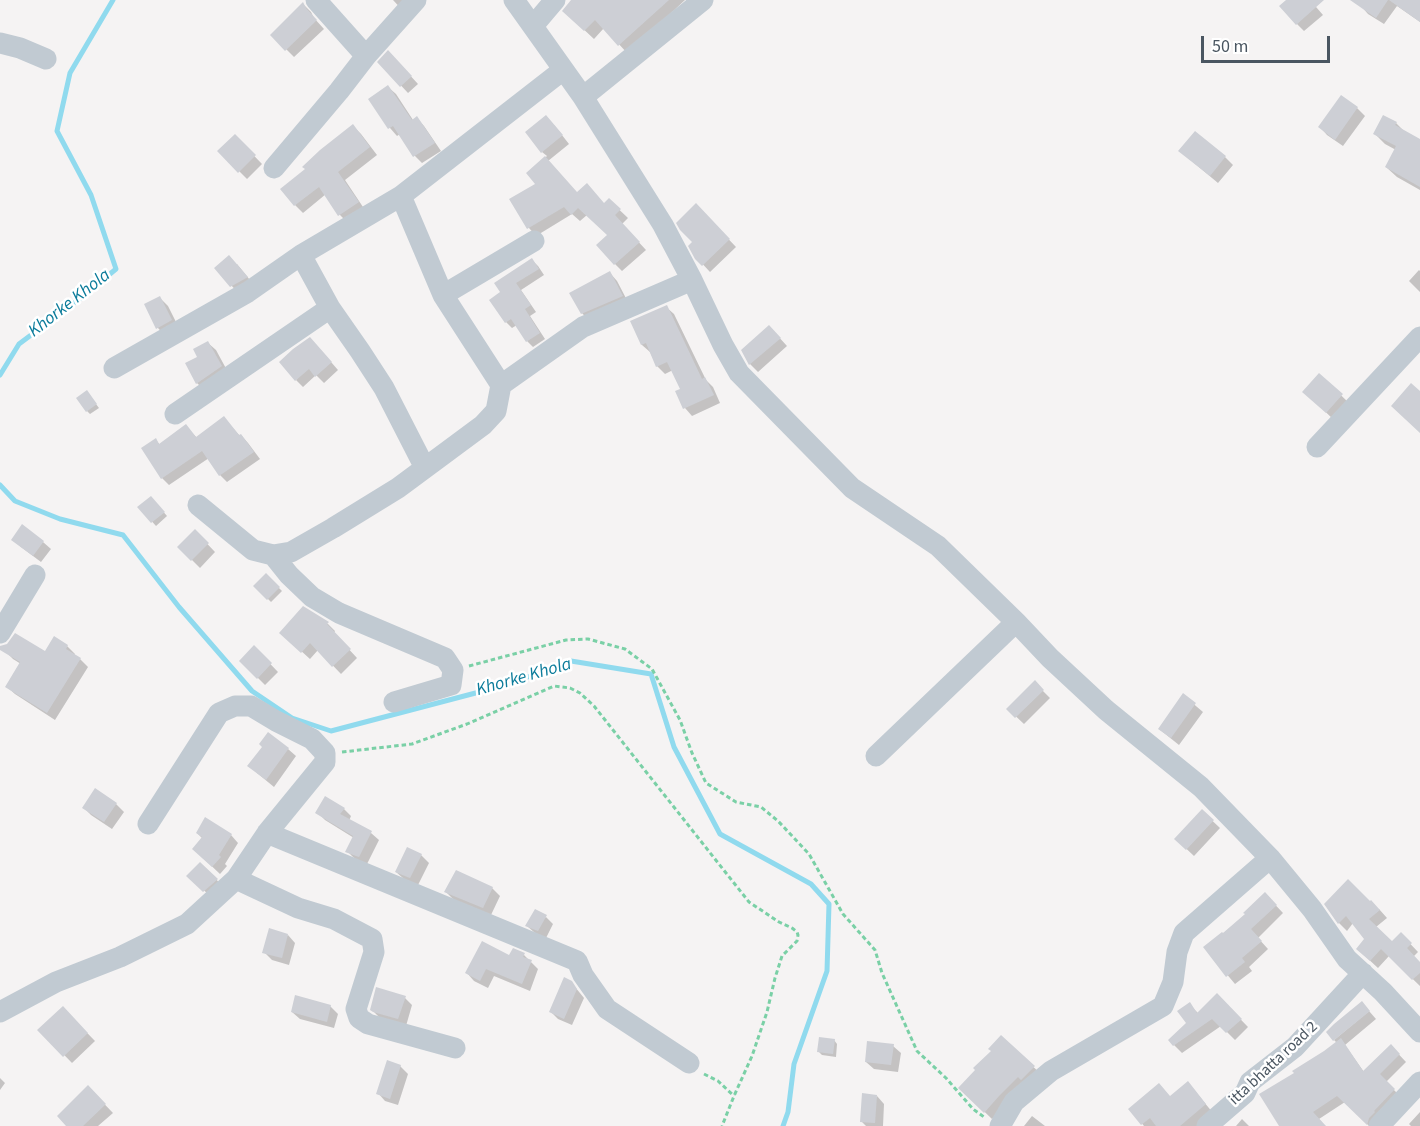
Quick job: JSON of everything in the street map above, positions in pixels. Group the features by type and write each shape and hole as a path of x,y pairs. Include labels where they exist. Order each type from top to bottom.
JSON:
{"street":[{"path":"316,0 366,56"},
{"path":"274,168 366,56 416,0"},
{"path":"514,0 583,97 663,225 739,373 852,488 938,546 1050,658 1106,710 1201,787 1270,858 1312,909 1347,959 1383,992 1420,1032"},
{"path":"533,26 555,0"},
{"path":"583,97 703,0"},
{"path":"0,43 46,58"},
{"path":"114,368 248,291 301,255 401,196 563,70"},
{"path":"198,505 254,550 273,555 291,552 398,488 483,425 496,411 501,385 443,295 401,196"},
{"path":"443,295 534,241"},
{"path":"301,255 330,308 384,388 425,468"},
{"path":"501,385 583,327 692,280"},
{"path":"175,414 330,308"},
{"path":"1317,447 1420,337"},
{"path":"273,555 289,575 312,597 339,613 445,658 453,670 452,685 394,702"},
{"path":"0,633 35,575"},
{"path":"876,756 1016,622"},
{"path":"0,1012 56,982 120,957 187,924 236,879 267,833 325,762 325,753 312,740 251,705 235,706 219,713 148,824"},
{"path":"267,833 577,961 583,975 607,1009 689,1063"},
{"path":"995,1123 1014,1102 1051,1071 1163,1006 1173,982 1177,952 1184,933 1270,858"},
{"path":"236,879 298,908 334,919 372,939 374,952 356,1009 359,1018 368,1024 455,1048"},
{"name":"itta bhatta road 2","path":"1207,1126 1245,1093 1250,1082 1295,1047 1362,974"},
{"path":"1379,1126 1420,1082"}],"path":[{"path":"453,670 566,640 588,639 625,649 652,669 680,720 706,783 736,802 760,807 809,854 843,914 875,950 882,973 917,1051 973,1108 995,1123"},
{"path":"325,753 412,744 467,724 554,686 570,688 580,693 594,706 749,902 792,928 798,935 797,941 782,956 752,1056 722,1126"},
{"path":"689,1063 703,1074 718,1081 734,1096"}],"building":[{"path":"571,0 669,0 618,46 595,20 584,31 562,11"},
{"path":"1286,0 1324,0 1296,25 1279,6"},
{"path":"1350,0 1388,0 1376,18"},
{"path":"1389,0 1420,0 1420,22"},
{"path":"303,2 317,20 285,51 270,35"},
{"path":"388,50 412,76 400,87 377,62"},
{"path":"388,85 412,120 417,116 435,143 413,157 393,126 388,129 368,99"},
{"path":"1341,95 1358,107 1335,140 1318,127"},
{"path":"546,115 563,135 541,153 525,132"},
{"path":"1383,115 1397,122 1395,125 1420,139 1420,187 1385,167 1396,146 1373,134"},
{"path":"353,124 370,147 338,172 359,202 338,216 319,187 294,206 280,189 305,169 302,167 320,150"},
{"path":"1195,131 1226,156 1210,176 1178,151"},
{"path":"235,134 256,155 238,173 217,151"},
{"path":"545,156 577,192 587,183 604,203 609,198 621,209 615,215 640,242 614,265 596,245 607,235 578,208 571,215 564,207 527,229 509,199 535,184 526,173"},
{"path":"696,203 730,239 702,266 688,246 692,242 676,223"},
{"path":"229,255 248,277 230,287 214,268"},
{"path":"532,258 539,269 516,283 531,305 525,309 540,333 526,342 511,319 505,323 489,300 500,292 494,283"},
{"path":"610,271 623,296 581,314 569,293"},
{"path":"160,296 172,320 156,329 144,304"},
{"path":"667,305 702,379 705,377 714,395 683,409 675,391 680,389 667,362 656,367 646,343 641,345 630,321"},
{"path":"769,325 781,338 749,365 741,350"},
{"path":"310,337 332,362 315,377 309,369 295,381 279,362"},
{"path":"208,341 222,366 196,384 185,363 197,357 193,349"},
{"path":"1319,373 1343,394 1326,413 1302,392"},
{"path":"1411,383 1420,391 1420,433 1391,406"},
{"path":"87,390 97,404 86,412 76,398"},
{"path":"224,416 254,452 219,476 202,451 161,479 141,448 156,438 159,444 186,424 196,437"},
{"path":"151,496 165,512 151,523 137,507"},
{"path":"22,524 44,541 33,556 11,540"},
{"path":"195,529 209,543 191,561 177,547"},
{"path":"266,573 280,587 267,600 253,586"},
{"path":"303,606 329,622 327,624 351,649 332,667 310,643 301,653 279,633"},
{"path":"15,633 45,651 54,636 68,645 66,649 81,658 47,713 5,687 20,662 0,650 0,646 7,644"},
{"path":"254,645 272,663 257,679 239,661"},
{"path":"1035,680 1044,690 1015,718 1006,709"},
{"path":"1183,693 1196,703 1171,738 1158,729"},
{"path":"268,732 289,748 266,780 247,766 262,747 259,744"},
{"path":"95,788 117,803 104,822 82,808"},
{"path":"325,796 345,808 340,814 372,831 359,857 345,852 353,836 315,813"},
{"path":"1202,809 1214,820 1186,850 1174,839"},
{"path":"205,817 232,834 219,855 221,857 212,867 192,849 202,837 196,833"},
{"path":"407,847 422,854 410,878 395,872"},
{"path":"200,862 218,879 203,892 186,876"},
{"path":"456,870 493,887 483,908 444,892"},
{"path":"1348,879 1380,910 1369,919 1392,941 1401,932 1412,943 1407,948 1420,962 1420,973 1412,980 1381,949 1370,961 1356,949 1364,939 1346,916 1338,924 1324,904"},
{"path":"1265,892 1277,905 1251,929 1262,941 1242,958 1245,962 1226,977 1203,947 1245,914 1243,913"},
{"path":"535,909 547,915 538,931 525,926"},
{"path":"269,928 288,934 282,958 262,953"},
{"path":"482,941 509,955 513,948 525,953 523,957 532,960 522,984 486,969 480,981 465,973"},
{"path":"564,977 572,981 577,989 564,1019 549,1012"},
{"path":"376,987 406,996 398,1019 370,1010"},
{"path":"1217,993 1242,1019 1226,1033 1212,1019 1173,1046 1168,1040 1186,1023 1177,1011 1190,1002 1197,1013"},
{"path":"295,995 331,1005 327,1022 291,1012"},
{"path":"1362,1001 1370,1011 1333,1041 1326,1032"},
{"path":"63,1006 88,1033 63,1057 37,1030"},
{"path":"1001,1035 1035,1066 1021,1080 1018,1077 984,1113 958,1088 975,1070 973,1068 991,1051 988,1049"},
{"path":"819,1037 835,1039 833,1054 817,1052"},
{"path":"1341,1038 1363,1071 1391,1044 1400,1054 1380,1074 1395,1089 1374,1111 1367,1125 1337,1096 1313,1112 1326,1126 1279,1126 1259,1094 1294,1073 1292,1071"},
{"path":"867,1041 894,1044 891,1065 865,1062"},
{"path":"387,1060 401,1065 390,1099 376,1094"},
{"path":"1188,1081 1206,1104 1180,1126 1156,1126 1150,1118 1141,1125 1128,1109 1159,1083 1170,1096"},
{"path":"88,1085 106,1104 83,1126 66,1126 57,1116"},
{"path":"862,1093 877,1095 875,1123 860,1122"}],"waterway":[{"name":"Khorke Khola","path":"0,375 19,344 116,269 91,195 57,131 70,73 113,0"},
{"name":"Khorke Khola","path":"0,485 15,501 60,519 123,535 179,607 252,691 292,718 331,731 506,685 571,661 651,674 674,747 720,834 811,884 829,904 827,971 794,1064 788,1112 783,1126"}]}
